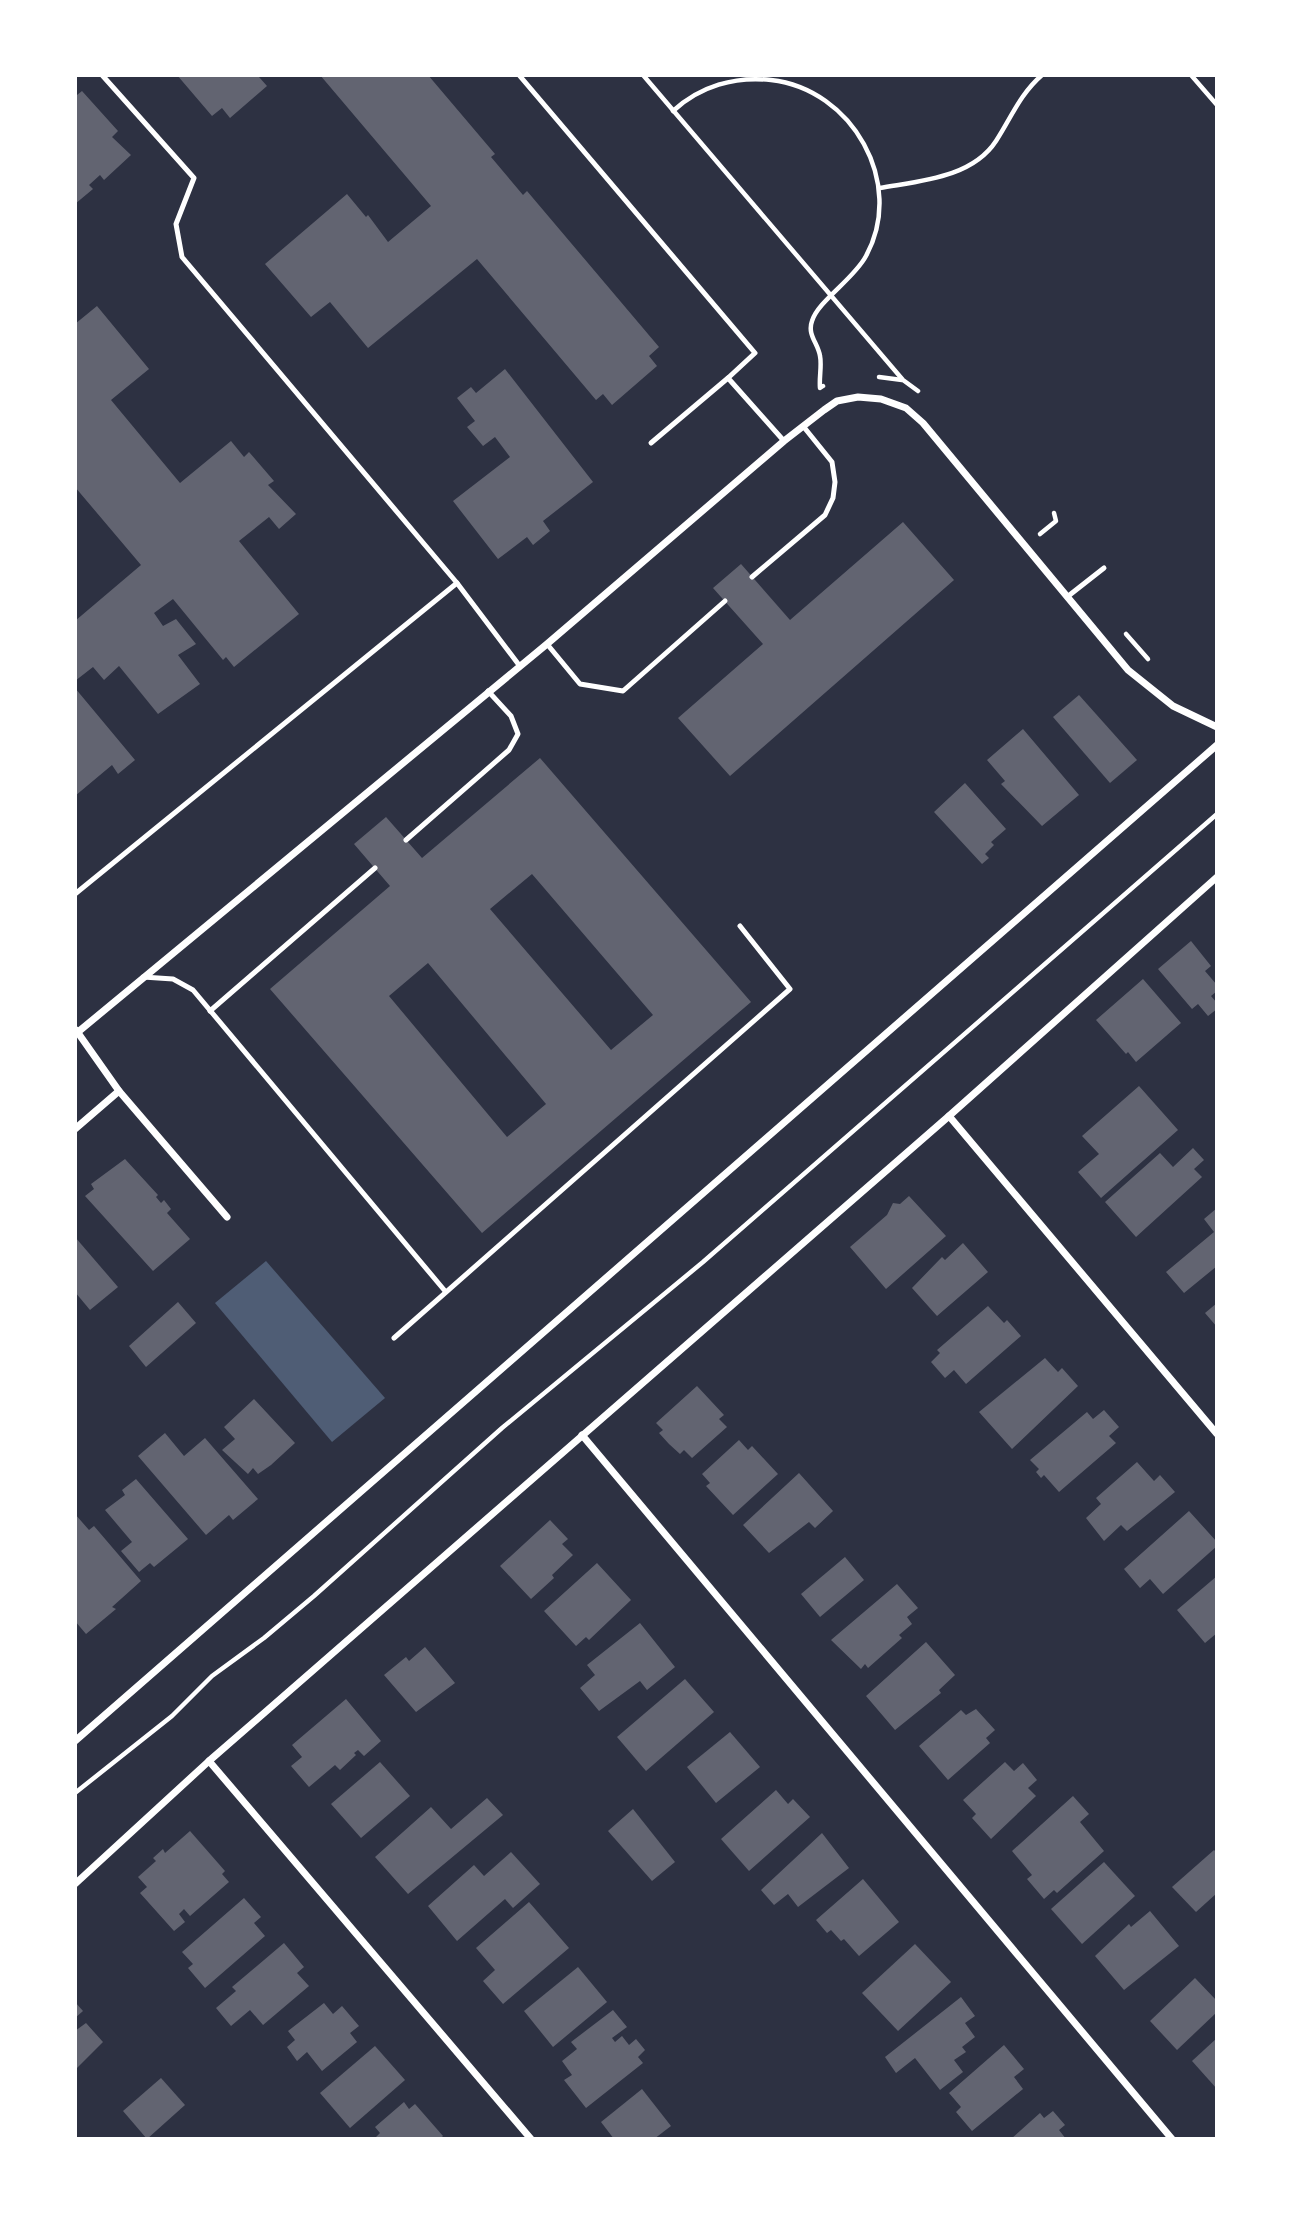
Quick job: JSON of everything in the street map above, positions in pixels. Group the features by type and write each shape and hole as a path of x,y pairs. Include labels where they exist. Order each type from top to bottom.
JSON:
{"street":[{"path":"227,1217 119,1091 77,1031 547,644 784,440 837,401 858,397 881,399 906,408 923,423 1128,670 1173,706 1217,727"},
{"path":"75,1741 1217,746"},
{"path":"75,1884 209,1762 949,1116 1217,877"},
{"path":"75,1129 119,1091"},
{"path":"949,1116 1217,1434"},
{"path":"582,1436 1172,2139"},
{"path":"209,1762 531,2139"}],"lane":[{"path":"102,75 194,178 176,225 182,257 457,583 519,665"},
{"path":"519,75 755,353 651,443"},
{"path":"728,378 784,440"},
{"path":"752,577 825,515 833,498 835,482 832,462 803,426"},
{"path":"1068,597 1104,568"},
{"path":"75,894 457,583"},
{"path":"547,644 580,684 623,691 725,601"},
{"path":"406,840 509,750 518,734 511,716 488,691"},
{"path":"210,1011 375,868"},
{"path":"394,1338 445,1290 790,989 740,926"},
{"path":"143,977 173,979 193,990 445,1290"}],"path":[{"path":"880,188 950,174 979,159 996,141 1022,96 1042,75"},
{"path":"1191,75 1217,105"},
{"path":"673,111 702,91 733,81 747,79 790,83 822,98 850,122 859,135 873,163 880,188 879,214 868,254 858,271 812,318 810,332 820,357 820,388 827,384"},
{"path":"875,377 903,380"},
{"path":"1040,534 1056,521 1054,513"},
{"path":"75,1793 172,1716 212,1676 264,1638 314,1596 502,1428 703,1262 1217,814"}],"water":[{"path":"266,1261 385,1398 332,1442 215,1303"}],"building":[{"path":"177,75 261,75 259,77 267,86 230,118 222,108 212,116"},
{"path":"320,75 428,75 495,154 491,157 523,195 527,191 659,347 649,356 657,366 612,405 603,394 596,400 477,259 368,348 330,302 311,317 265,264 347,194 366,217 368,215 388,242 431,206"},
{"path":"82,91 118,131 112,137 131,155 104,180 100,175 89,185 93,189 75,204 75,93 77,95"},
{"path":"97,306 149,369 111,400 180,483 231,441 244,457 249,452 274,481 268,485 296,514 279,529 269,517 239,541 299,614 234,667 226,657 223,660 173,599 154,613 163,626 176,619 196,644 178,655 200,684 158,714 119,666 104,680 93,667 75,681 75,621 141,565 75,487 75,324"},
{"path":"505,369 593,482 543,521 550,531 533,545 527,537 498,559 453,501 510,457 495,437 483,446 467,427 475,421 457,398 471,387 476,393"},
{"path":"903,522 954,580 730,776 678,718 763,644 713,588 741,564 790,620"},
{"path":"75,688 135,760 118,774 112,765 75,796"},
{"path":"1079,695 1137,760 1110,783 1053,717"},
{"path":"1023,729 1079,795 1042,826 1001,784 1005,781 987,760"},
{"path":"540,758 751,1002 482,1233 270,989 390,886 354,844 386,817 422,858","holes":["532,874 653,1015 611,1050 490,909","428,963 546,1104 507,1137 389,996"]},
{"path":"965,783 1006,829 991,842 994,845 985,854 989,858 982,864 934,812"},
{"path":"1191,941 1211,966 1205,971 1217,985 1217,991 1211,996 1217,1003 1217,1009 1208,1016 1198,1004 1192,1009 1158,969"},
{"path":"1143,979 1181,1023 1136,1062 1096,1020"},
{"path":"1139,1086 1178,1130 1101,1198 1078,1172 1099,1154 1082,1136"},
{"path":"1193,1148 1204,1160 1194,1169 1202,1177 1136,1237 1105,1202 1160,1153 1173,1167"},
{"path":"125,1159 158,1195 156,1197 161,1203 164,1200 171,1209 167,1213 190,1239 153,1271 85,1196 94,1189 91,1184"},
{"path":"909,1196 946,1236 886,1289 850,1247 887,1215 893,1203 900,1204"},
{"path":"1217,1208 1217,1266 1184,1293 1166,1272 1214,1232 1204,1219"},
{"path":"75,1237 118,1287 90,1310 75,1292"},
{"path":"963,1243 988,1272 937,1316 912,1288 942,1257 945,1260"},
{"path":"178,1302 196,1323 146,1367 129,1346"},
{"path":"1217,1303 1217,1327 1205,1313"},
{"path":"988,1306 1004,1323 1007,1320 1021,1336 966,1384 954,1370 945,1378 931,1362 940,1353 937,1350"},
{"path":"1045,1358 1058,1372 1062,1368 1078,1386 1012,1449 979,1412"},
{"path":"697,1386 724,1415 719,1419 727,1427 692,1458 684,1450 680,1454 669,1444 659,1433 663,1430 656,1423"},
{"path":"254,1399 295,1443 258,1474 253,1468 248,1474 222,1450 235,1439 224,1427"},
{"path":"1104,1410 1119,1427 1109,1436 1116,1443 1059,1492 1044,1475 1041,1478 1036,1472 1039,1469 1030,1460 1087,1412 1093,1419"},
{"path":"165,1433 184,1456 205,1438 258,1499 233,1520 229,1515 206,1535 138,1456"},
{"path":"739,1440 748,1450 752,1446 778,1474 733,1515 706,1486 710,1483 702,1474"},
{"path":"1137,1462 1154,1481 1160,1475 1175,1492 1127,1531 1121,1525 1104,1541 1086,1518 1101,1504 1096,1498"},
{"path":"799,1473 833,1511 815,1528 809,1522 769,1553 743,1525"},
{"path":"136,1479 188,1539 154,1567 150,1563 139,1572 121,1551 132,1542 105,1510 125,1495 122,1490"},
{"path":"1189,1511 1217,1542 1217,1546 1163,1594 1150,1579 1140,1588 1124,1569"},
{"path":"75,1514 89,1530 94,1526 141,1581 112,1607 116,1609 86,1634 75,1621"},
{"path":"550,1520 568,1539 562,1544 573,1555 552,1575 554,1578 531,1599 500,1566"},
{"path":"845,1557 864,1580 820,1617 801,1594"},
{"path":"597,1563 631,1600 589,1640 586,1637 576,1646 544,1611"},
{"path":"1217,1576 1217,1633 1205,1643 1177,1610"},
{"path":"897,1584 918,1608 907,1617 912,1624 899,1635 902,1638 868,1668 865,1664 861,1669 831,1640"},
{"path":"640,1623 675,1667 647,1690 640,1681 599,1711 580,1688 595,1675 587,1665"},
{"path":"926,1642 955,1675 939,1690 941,1693 895,1730 866,1696"},
{"path":"425,1647 455,1683 416,1712 384,1675 406,1657 409,1661"},
{"path":"685,1679 714,1712 646,1771 617,1737"},
{"path":"346,1699 381,1741 364,1756 358,1750 340,1770 335,1765 309,1787 291,1766 302,1757 292,1745"},
{"path":"976,1709 995,1730 986,1738 990,1743 948,1780 919,1746 961,1710 966,1715"},
{"path":"730,1732 760,1767 716,1803 687,1767"},
{"path":"380,1762 410,1796 361,1838 331,1804"},
{"path":"1005,1762 1014,1771 1023,1763 1037,1780 1028,1788 1036,1796 991,1839 972,1818 976,1814 963,1800"},
{"path":"776,1790 788,1804 793,1799 810,1817 749,1871 721,1839"},
{"path":"1073,1796 1089,1814 1080,1822 1104,1851 1057,1893 1054,1890 1044,1899 1027,1879 1032,1875 1012,1851"},
{"path":"487,1798 503,1815 408,1894 375,1857 431,1807 451,1829"},
{"path":"633,1809 675,1862 652,1881 608,1831"},
{"path":"190,1831 225,1871 222,1874 229,1882 190,1916 184,1909 179,1914 185,1922 174,1931 140,1893 147,1887 138,1877 156,1861 153,1858 163,1849 165,1853"},
{"path":"822,1833 849,1868 798,1907 788,1894 774,1905 761,1890"},
{"path":"1214,1850 1217,1853 1217,1893 1196,1912 1172,1887"},
{"path":"511,1852 540,1884 513,1908 505,1899 457,1941 428,1906 474,1865 484,1876"},
{"path":"1104,1862 1135,1896 1082,1944 1051,1909"},
{"path":"863,1879 899,1922 859,1956 844,1939 841,1941 831,1930 827,1933 816,1920"},
{"path":"244,1898 261,1917 254,1923 265,1936 205,1988 188,1968 193,1964 182,1952"},
{"path":"529,1902 569,1948 503,2004 483,1981 495,1970 476,1948"},
{"path":"1150,1911 1179,1946 1124,1990 1095,1956 1129,1924 1131,1927"},
{"path":"284,1943 304,1967 297,1973 309,1986 263,2025 250,2010 231,2026 216,2008 236,1991 232,1987"},
{"path":"915,1944 951,1982 898,2031 862,1993"},
{"path":"578,1967 607,2002 553,2047 524,2011"},
{"path":"1195,1978 1217,2001 1217,2012 1177,2050 1150,2021"},
{"path":"961,1997 975,2016 965,2023 975,2037 962,2047 966,2052 954,2060 963,2072 940,2090 915,2058 896,2073 885,2057"},
{"path":"75,2002 83,2011 75,2018"},
{"path":"324,2003 333,2014 342,2006 359,2026 350,2033 357,2042 322,2071 307,2052 297,2061 287,2047 295,2040 288,2031"},
{"path":"613,2010 627,2027 612,2038 615,2042 622,2036 629,2045 636,2039 645,2050 638,2057 643,2063 586,2108 564,2080 572,2075 562,2061 577,2049 571,2042"},
{"path":"86,2023 103,2042 75,2070 75,2031"},
{"path":"1217,2038 1217,2089 1192,2061"},
{"path":"1004,2045 1024,2069 1014,2077 1023,2089 972,2131 956,2112 961,2107 949,2093"},
{"path":"375,2046 405,2080 350,2128 320,2093"},
{"path":"161,2078 185,2105 147,2139 123,2111"},
{"path":"642,2089 671,2126 654,2139 614,2139 601,2122"},
{"path":"404,2102 409,2109 415,2104 443,2136 440,2139 374,2139 380,2133 375,2127"},
{"path":"1053,2111 1065,2125 1059,2130 1066,2139 1011,2139 1040,2113 1044,2118"}]}
